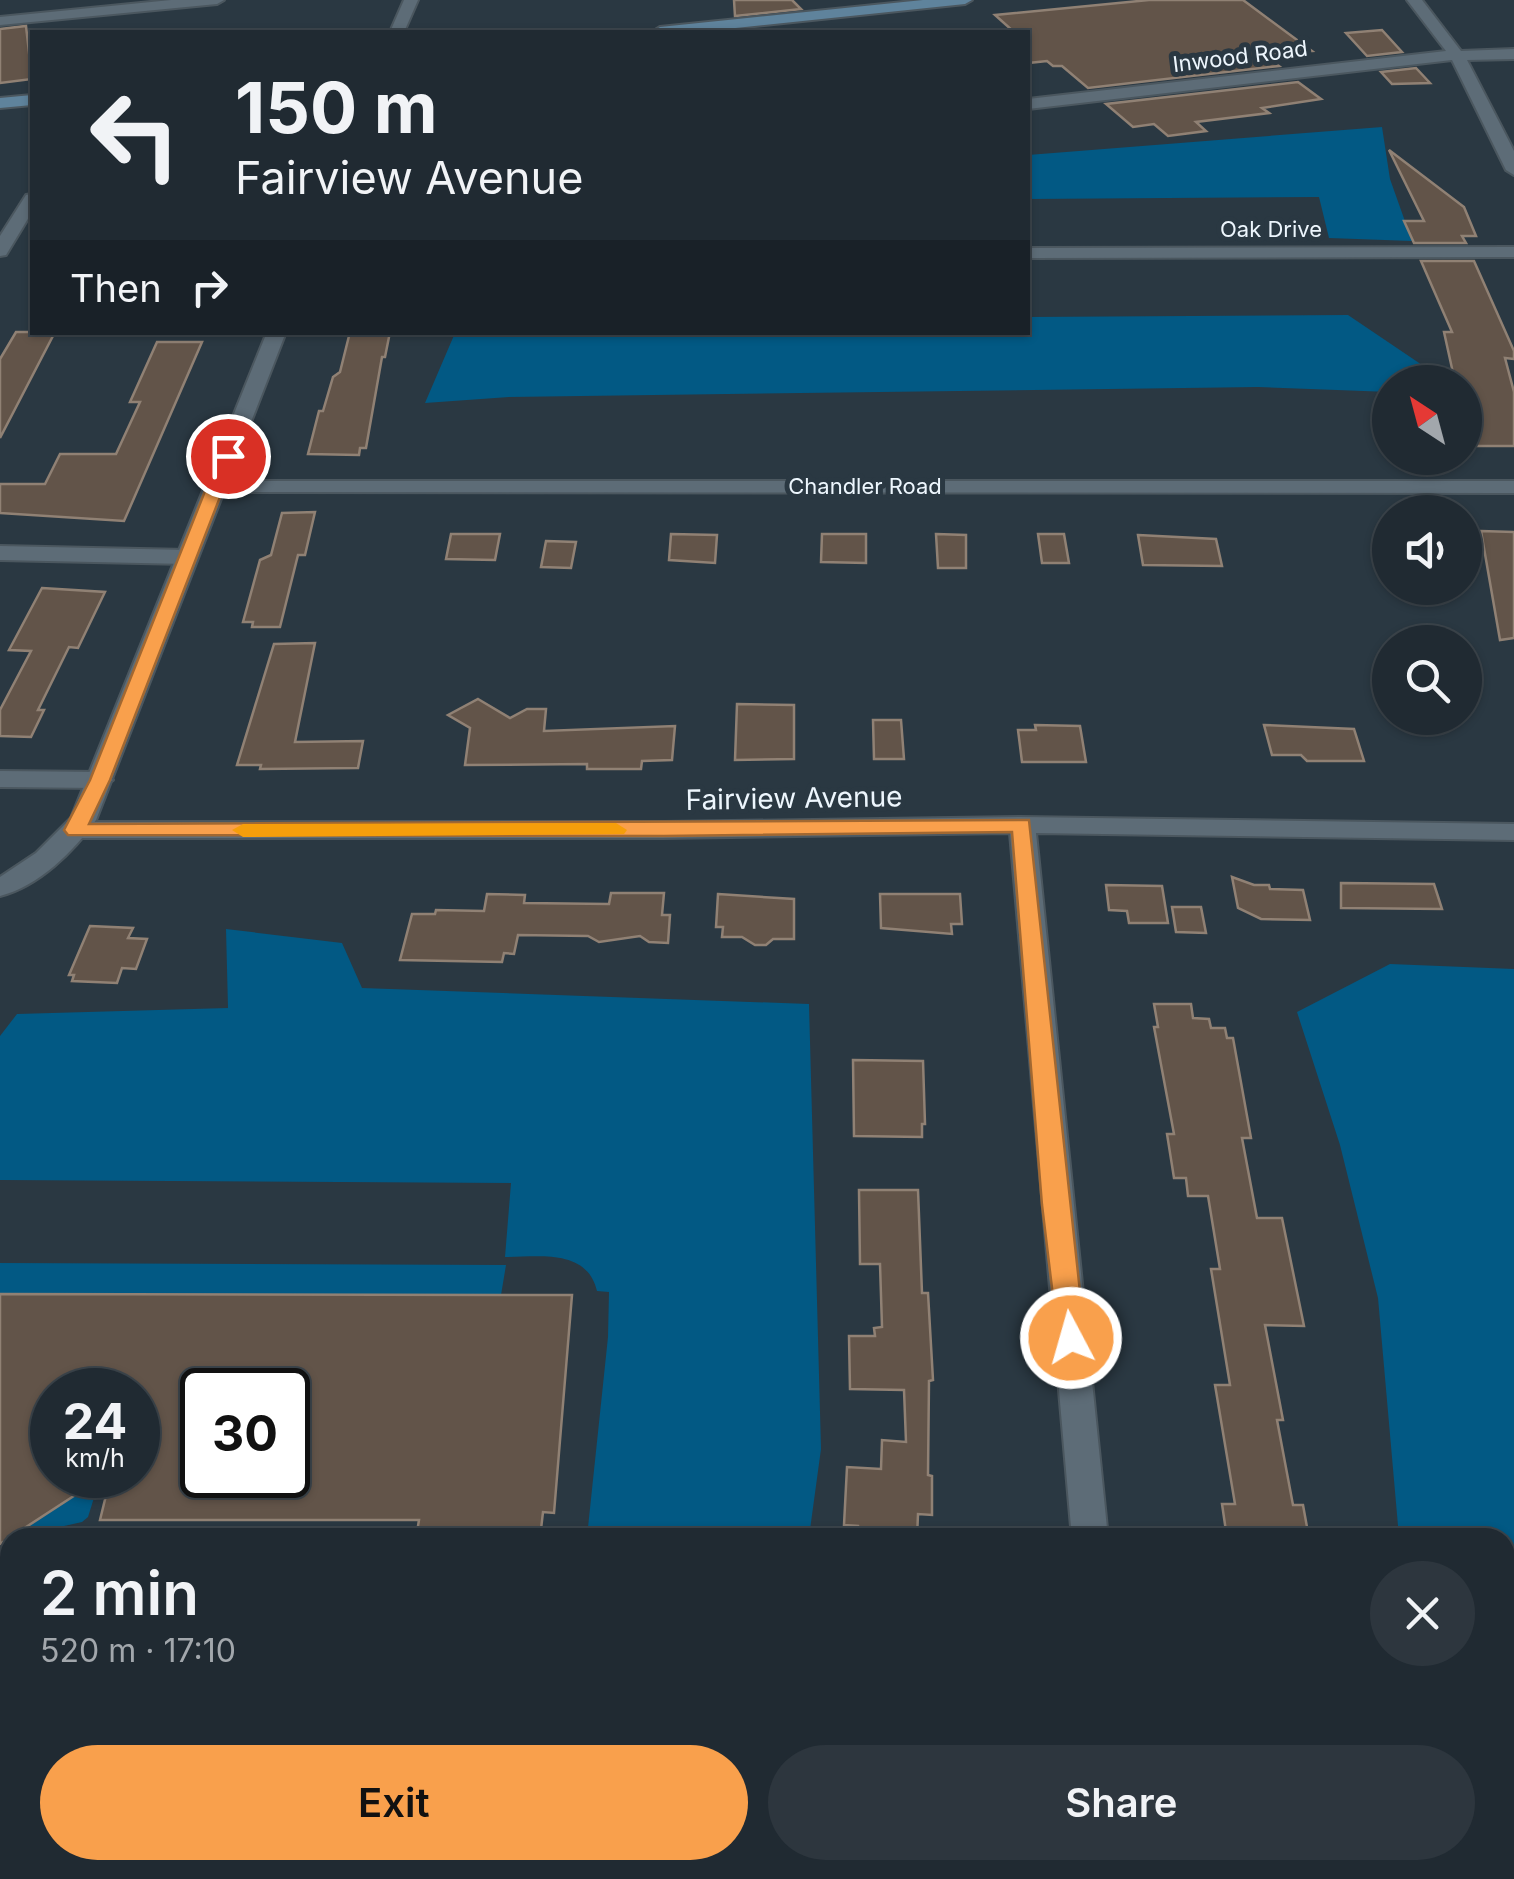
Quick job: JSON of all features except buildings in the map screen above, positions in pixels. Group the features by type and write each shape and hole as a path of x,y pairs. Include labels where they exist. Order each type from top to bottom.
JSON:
{"main road":[{"path":"679,30 965,0"},
{"path":"0,103 30,100"}],"street":[{"path":"0,21 217,0"},
{"path":"398,30 410,0"},
{"path":"1414,0 1458,55 1514,170"},
{"name":"Inwood Road","path":"1030,104 1458,55 1514,54"},
{"path":"0,251 30,202"},
{"name":"Oak Drive","path":"1030,253 1514,252"},
{"path":"0,888 44,863 75,830 100,780 276,335"},
{"name":"Chandler Road","path":"215,487 1514,486"},
{"path":"0,553 187,556"},
{"path":"0,779 100,780"},
{"path":"1022,825 1055,1205 1069,1308 1089,1528"},
{"name":"Fairview Avenue","path":"75,830 664,830 1022,825 1514,832"}],"shaded area":[{"path":"1382,127 1390,179 1412,241 1329,238 1319,197 1030,199 1030,155"},
{"path":"1348,315 1422,365 1372,365 1372,391 1258,387 509,397 425,403 454,335 1030,335 1030,317"},
{"path":"226,929 342,943 362,988 809,1004 821,1449 810,1528 588,1528 608,1337 609,1292 597,1291 592,1277 572,1261 546,1256 505,1257 511,1183 0,1180 0,1036 17,1014 228,1008"},
{"path":"1390,964 1514,969 1514,1528 1398,1528 1378,1298 1340,1145 1297,1012"},
{"path":"0,1263 506,1265 501,1295 0,1294"},
{"path":"72,1498 94,1498 88,1517 82,1522 55,1528 26,1528"}],"slow traffic":[{"path":"243,830 616,830"}],"route":[{"path":"228,456 100,780 75,830 664,830 1022,825 1055,1205 1071,1338"}]}
